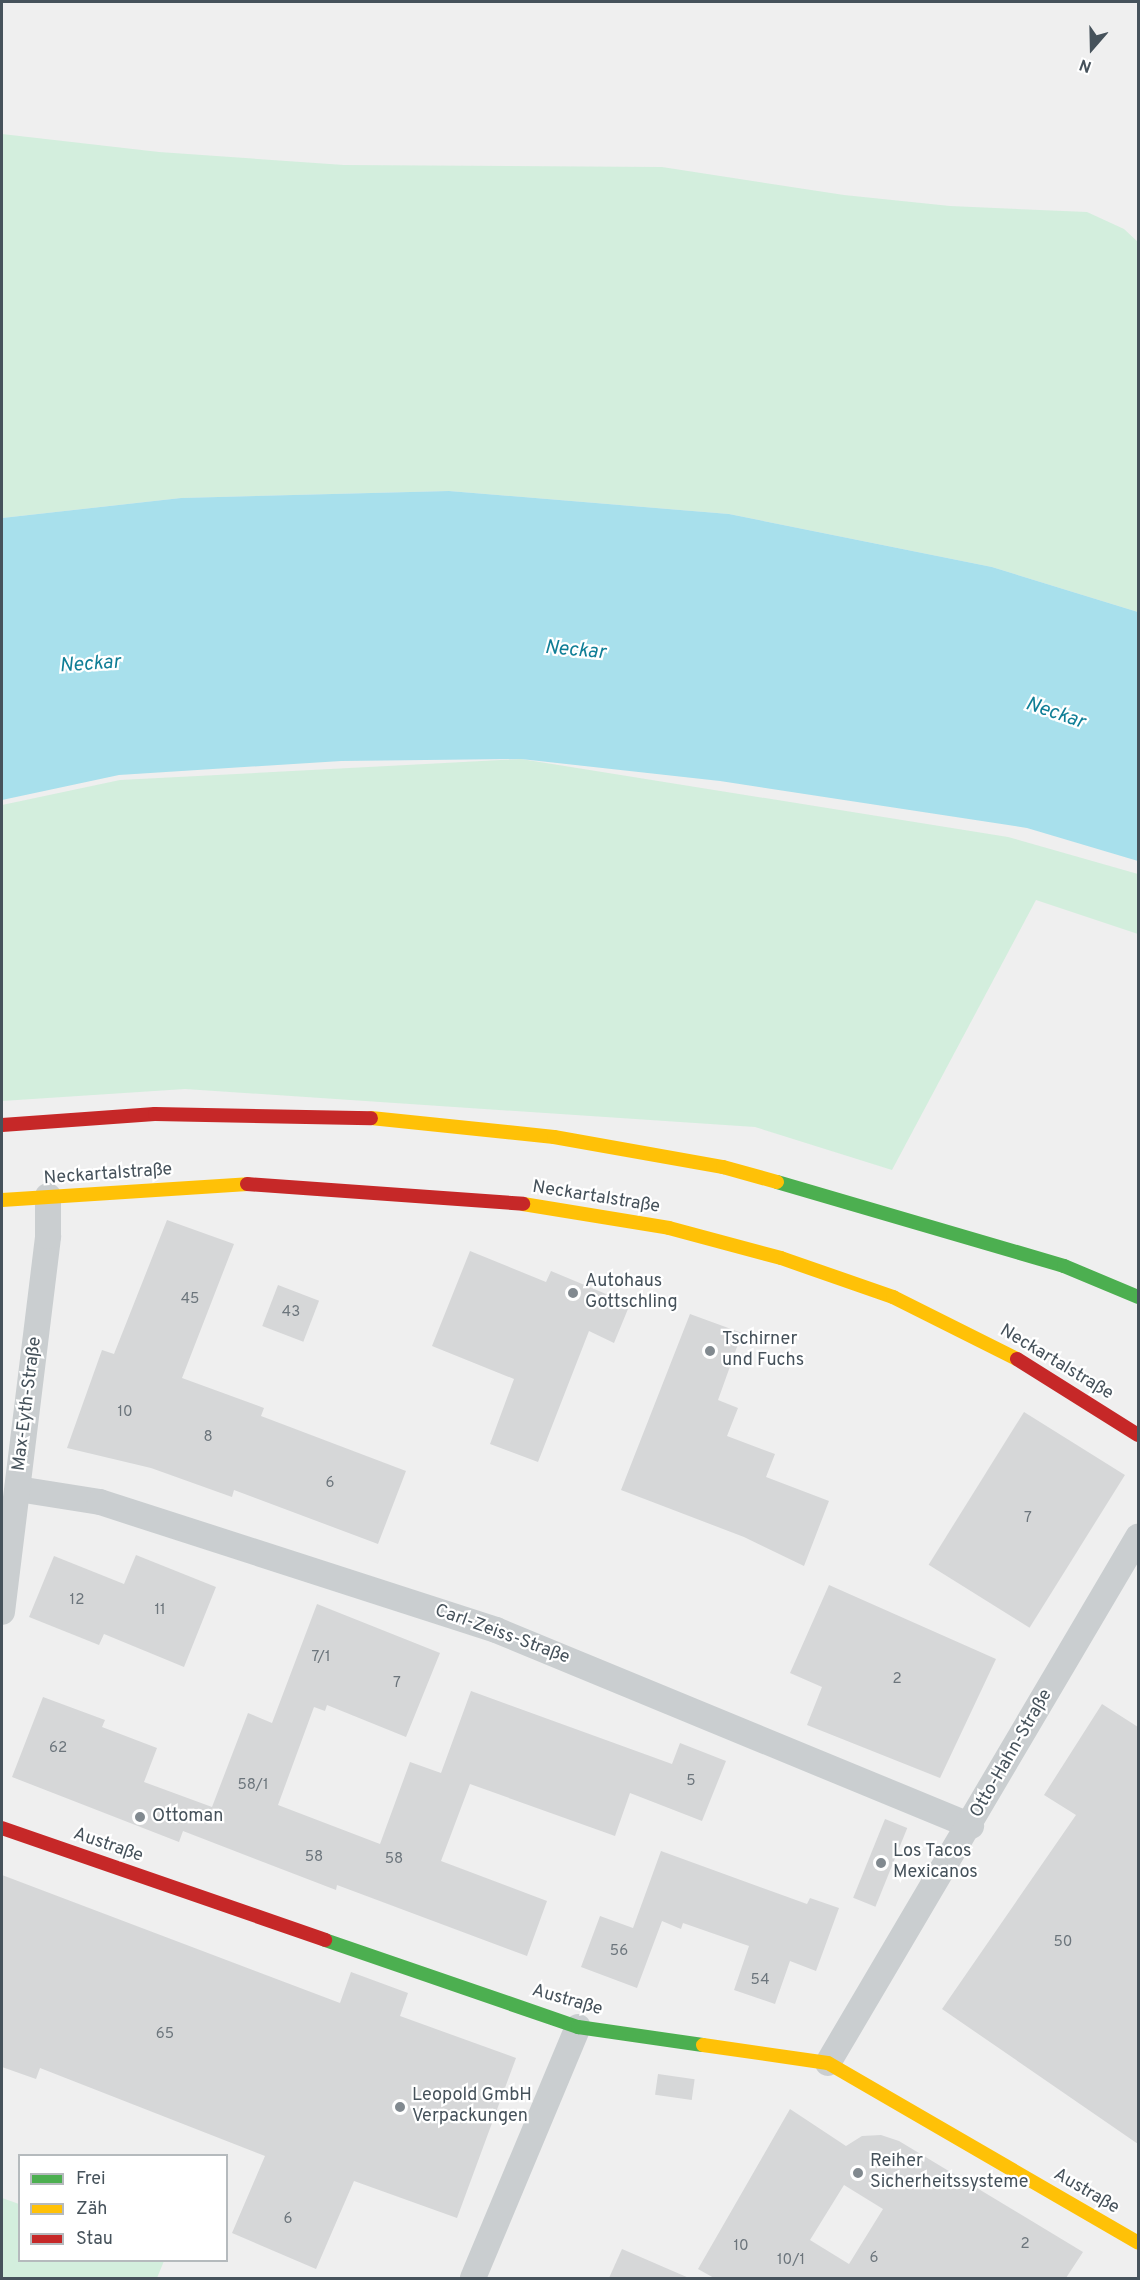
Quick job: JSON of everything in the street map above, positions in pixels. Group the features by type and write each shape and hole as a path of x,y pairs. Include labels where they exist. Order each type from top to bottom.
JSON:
{"street":[{"path":"2,1125 155,1114 417,1120 554,1137 723,1167 898,1214 1064,1266 1138,1298"},
{"name":"Neckartalstraße","path":"2,1200 251,1184 534,1205 669,1228 782,1258 893,1298 994,1345 1138,1435"},
{"name":"Max-Eyth-Straße","path":"2,1612 48,1236 48,1196"},
{"name":"Carl-Zeiss-Straße","path":"18,1489 100,1502 496,1630 971,1826"},
{"name":"Otto-Hahn-Straße","path":"828,2063 971,1826 1138,1537"},
{"name":"Austraße","path":"2,1828 578,2027 828,2063 1138,2243"},
{"path":"473,2278 578,2027"}],"green space":[{"path":"2,134 159,152 344,165 662,167 844,195 950,206 1087,212 1124,229 1138,242 1138,612 992,567 729,514 449,491 181,498 2,518"},
{"path":"521,759 1008,837 1138,874 1138,934 1036,900 892,1170 755,1127 185,1089 2,1101 2,805 120,780"},
{"path":"2,2198 18,2204 18,2262 164,2262 157,2278 2,2278"}],"water":[{"name":"Neckar","path":"449,491 729,514 992,567 1138,612 1138,861 1027,828 720,781 521,759 341,761 119,775 2,800 2,518 181,498"}],"building":[{"path":"167,1220 234,1244 182,1378 264,1408 261,1416 406,1471 378,1544 234,1490 232,1497 151,1468 67,1448 102,1350 114,1354"},
{"path":"470,1251 546,1282 551,1271 630,1304 614,1343 589,1331 538,1462 490,1444 514,1379 432,1346"},
{"path":"278,1285 319,1301 303,1342 262,1326"},
{"path":"690,1314 742,1333 718,1400 738,1408 727,1436 775,1454 766,1477 829,1501 804,1566 744,1537 621,1490"},
{"path":"1024,1412 1125,1475 1030,1628 929,1565"},
{"path":"136,1555 216,1587 184,1667 104,1634 99,1645 29,1617 54,1556 124,1584"},
{"path":"829,1585 996,1659 940,1778 807,1725 822,1687 790,1673"},
{"path":"317,1604 440,1653 406,1737 327,1705 325,1711 314,1707 278,1805 380,1844 410,1762 441,1773 471,1691 672,1764 680,1743 726,1761 702,1821 630,1793 615,1836 470,1784 441,1861 547,1901 527,1956 337,1885 336,1890 183,1831 179,1842 12,1777 43,1697 105,1720 102,1727 157,1748 144,1782 212,1807 248,1713 272,1723"},
{"path":"1102,1704 1138,1727 1138,2144 942,2009 1076,1815 1044,1795"},
{"name":"Los Tacos Mexicanos","path":"885,1819 907,1828 875,1907 853,1898"},
{"path":"661,1851 807,1904 810,1898 839,1908 816,1971 790,1961 775,2004 734,1990 749,1946 683,1923 681,1929 662,1921 637,1988 581,1967 600,1916 633,1928"},
{"path":"2,1875 340,2003 351,1972 408,1993 400,2016 516,2058 457,2218 354,2181 316,2269 232,2233 265,2156 40,2068 36,2079 2,2067"},
{"path":"658,2074 695,2079 692,2100 655,2095"},
{"path":"790,2109 846,2146 862,2136 881,2135 899,2141 1083,2252 1066,2278 714,2278 698,2269","holes":["844,2185 883,2209 849,2264 810,2240"]},
{"path":"622,2249 689,2278 609,2278"}],"traffic: fast":[{"path":"777,1182 1064,1266 1138,1297"},
{"path":"325,1940 578,2027 703,2045"}],"traffic: slow":[{"path":"371,1118 554,1137 723,1167 777,1182"},
{"path":"2,1200 247,1184"},
{"path":"523,1204 669,1228 781,1258 893,1297 1017,1359"},
{"path":"703,2045 828,2063 1138,2243"}],"traffic: jam":[{"path":"2,1125 155,1114 371,1118"},
{"path":"247,1184 523,1204"},
{"path":"1017,1359 1138,1435"},
{"path":"2,1828 325,1940"}],"place":[{"name":"Autohaus Gottschling","path":"573,1293"},
{"name":"Tschirner und Fuchs","path":"710,1351"},
{"name":"Ottoman","path":"140,1817"},
{"name":"Los Tacos Mexicanos","path":"881,1863"},
{"name":"Leopold GmbH Verpackungen","path":"400,2107"},
{"name":"Reiher Sicherheitssysteme","path":"858,2173"}]}
